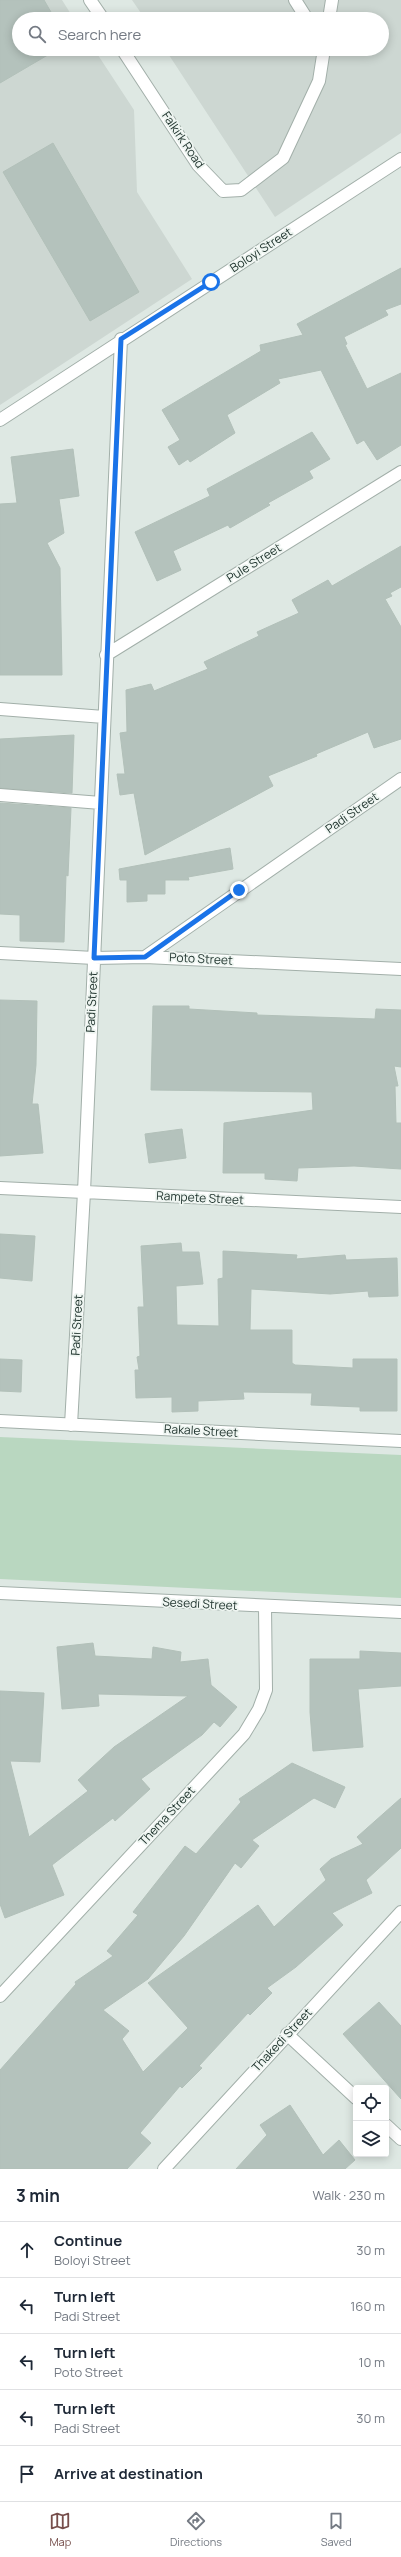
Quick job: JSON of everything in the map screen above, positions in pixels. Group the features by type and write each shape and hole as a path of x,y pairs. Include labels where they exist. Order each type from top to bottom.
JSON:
{"street":[{"path":"90,0 98,12"},
{"path":"295,0 303,12"},
{"path":"330,12 332,0"},
{"name":"Falkirk Road","path":"127,56 198,164 223,191 241,190 283,158 319,81 323,56"},
{"name":"Boloyi Street","path":"0,420 121,339 401,159"},
{"name":"Padi Street","path":"71,1424 84,1192 106,655 121,339"},
{"name":"Pule Street","path":"106,655 401,472"},
{"path":"0,709 104,717"},
{"name":"Padi Street","path":"145,957 401,779"},
{"path":"0,795 101,804"},
{"name":"Poto Street","path":"0,953 94,958 145,957 401,969"},
{"name":"Rampete Street","path":"0,1188 401,1207"},
{"name":"Rakale Street","path":"0,1421 401,1441"},
{"name":"Sesedi Street","path":"0,1593 266,1607 401,1612"},
{"name":"Thema Street","path":"0,1994 244,1734 259,1709 266,1690 266,1607"},
{"name":"Thakedi Street","path":"164,2169 401,1912"},
{"path":"287,2034 353,2095"},
{"path":"389,2129 401,2139"}],"shaded area":[{"path":"0,0 62,0 70,12 12,12 12,56 99,56 134,110 137,192 192,279 0,405"},
{"path":"132,0 401,0 401,133 275,217 170,56 389,56 389,12 140,12"}],"green space":[{"path":"0,1437 401,1455 401,1598 0,1579"}],"building":[{"path":"0,0 44,0 51,12 12,12 12,56 46,56 0,83"},
{"path":"53,143 139,292 90,321 3,172"},
{"path":"401,268 401,304 385,310 388,315 344,337 347,344 345,345 367,389 401,373 401,445 377,460 364,440 357,444 321,370 278,379 280,383 227,415 235,433 190,462 188,459 179,465 168,447 180,440 162,410 261,351 260,345 303,335 297,324"},
{"path":"312,432 330,459 309,471 313,478 268,503 270,505 230,528 228,525 173,551 181,570 157,581 135,532 210,496 207,489"},
{"path":"73,449 79,496 59,499 64,533 47,543 60,568 62,675 0,675 0,504 17,503 11,457"},
{"path":"401,546 401,587 390,593 392,596 385,599 401,627 401,739 374,748 368,732 316,754 317,756 268,776 273,786 145,855 134,793 120,795 117,774 125,774 120,733 127,732 126,690 151,684 154,691 208,669 204,662 259,636 257,632 299,613 292,600 328,580 332,586"},
{"path":"74,735 72,793 0,788 0,739"},
{"path":"0,803 71,808 68,876 66,875 64,942 20,941 20,915 0,914"},
{"path":"230,848 233,869 188,877 189,880 165,880 165,894 147,894 147,901 127,902 127,880 120,880 119,869"},
{"path":"0,1000 37,1001 36,1065 32,1104 38,1104 43,1153 0,1156"},
{"path":"153,1006 189,1006 189,1009 257,1013 257,1015 375,1019 376,1009 401,1010 401,1067 394,1066 398,1086 395,1086 396,1123 401,1123 401,1169 354,1166 298,1168 297,1181 265,1179 265,1173 223,1173 224,1123 313,1110 312,1092 151,1090"},
{"path":"182,1129 186,1158 149,1163 145,1134"},
{"path":"0,1234 35,1236 32,1281 0,1278"},
{"path":"181,1243 182,1252 199,1252 203,1284 176,1286 177,1325 219,1326 218,1279 223,1278 223,1251 297,1255 296,1259 345,1255 346,1260 397,1258 398,1296 369,1297 368,1291 330,1294 251,1289 250,1330 292,1330 292,1363 295,1365 353,1368 353,1359 397,1359 397,1411 360,1411 360,1407 311,1405 312,1393 243,1392 244,1399 198,1401 198,1411 172,1412 172,1397 136,1398 135,1370 139,1370 137,1357 140,1356 138,1307 144,1307 141,1246"},
{"path":"0,1359 22,1360 21,1392 0,1391"},
{"path":"93,1643 95,1656 152,1659 153,1647 181,1652 180,1662 208,1659 211,1685 237,1707 220,1727 214,1722 202,1735 141,1779 150,1789 115,1821 113,1818 52,1865 64,1895 5,1918 0,1904 0,1691 44,1693 40,1762 10,1761 29,1837 88,1791 78,1780 114,1747 188,1696 98,1694 99,1706 62,1709 57,1647"},
{"path":"360,1651 401,1653 401,1686 358,1689 363,1747 313,1751 310,1712 310,1659 360,1659"},
{"path":"292,1763 345,1787 335,1808 314,1798 252,1840 259,1846 241,1868 235,1863 184,1936 148,1979 103,2010 129,2031 122,2039 143,2072 188,2028 148,1983 258,1905 274,1927 326,1880 320,1869 331,1859 363,1844 357,1837 401,1798 401,1848 366,1880 372,1893 332,1913 343,1925 296,1967 267,1988 272,1993 250,2015 248,2013 199,2066 202,2068 182,2088 180,2086 140,2133 151,2143 127,2169 0,2169 0,2070 76,1984 75,1982 113,1956 107,1951 138,1915 133,1912 185,1846 196,1854 241,1802 239,1799"},
{"path":"379,2002 401,2026 401,2099 389,2085 343,2034"},
{"path":"290,2105 323,2155 339,2140 355,2160 345,2169 236,2169 267,2135 260,2125"}],"route":[{"path":"211,282 121,339 106,655 94,958 145,957 239,890"}]}
